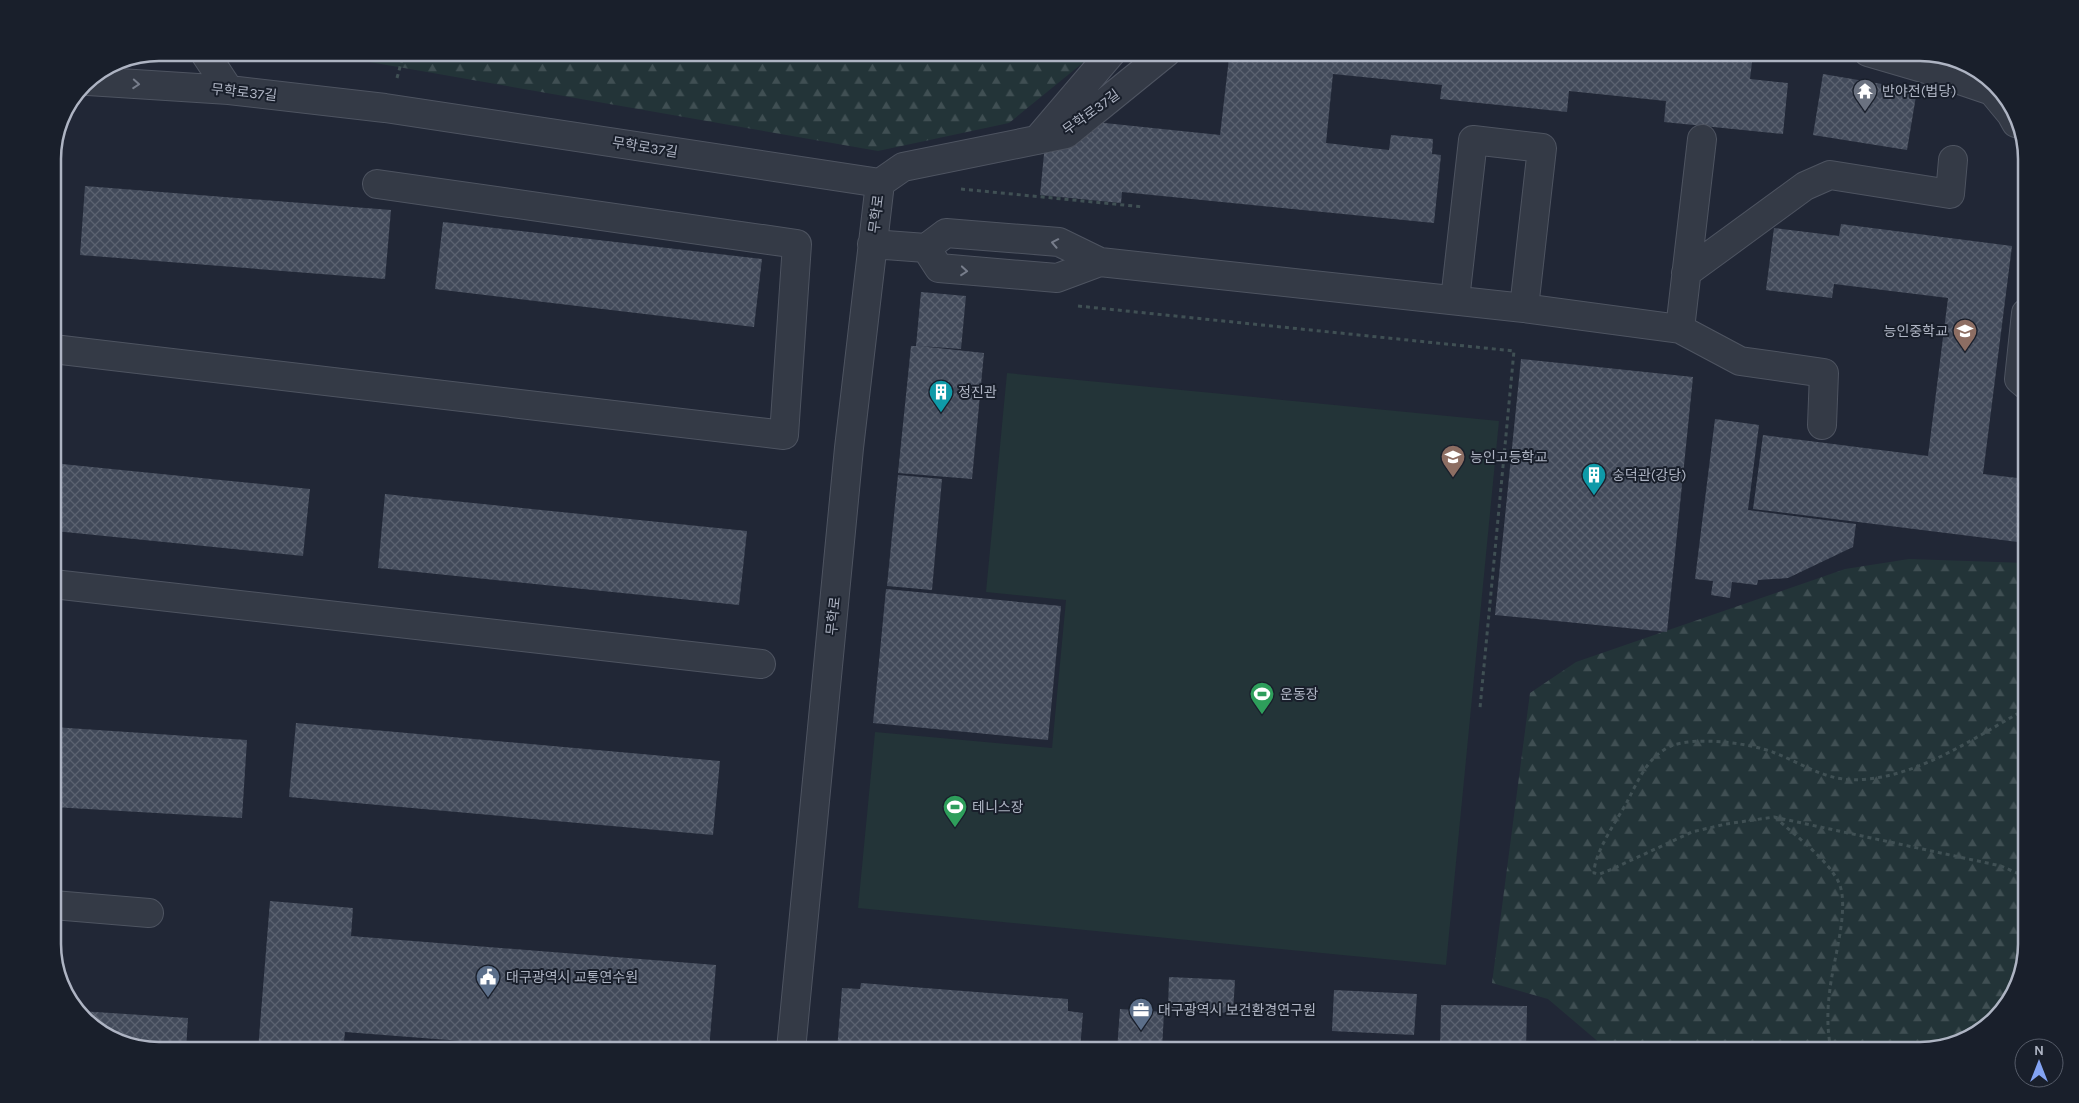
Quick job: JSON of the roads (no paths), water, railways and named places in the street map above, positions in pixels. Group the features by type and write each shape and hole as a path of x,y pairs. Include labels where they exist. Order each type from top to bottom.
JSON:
{"street":[{"path":"210,61 230,90"},
{"path":"1037,140 1104,61"},
{"name":"무학로37길","path":"100,82 230,90 384,108 880,183 903,167 1066,134 1155,61"},
{"path":"1899,61 1987,89"},
{"path":"1680,329 1702,139"},
{"path":"1455,300 1472,140 1542,148 1524,308"},
{"path":"1686,273 1805,186 1830,175 1950,194 1953,160"},
{"name":"무학로","path":"792,1042 849,448 880,183"},
{"path":"61,350 784,435 796,244 377,184"},
{"path":"872,244 926,248 946,233 1059,242 1100,262 1455,300 1680,329 1740,361 1824,373 1822,425"},
{"path":"926,248 939,268 1038,277 1057,278 1100,262"},
{"path":"61,585 761,664"},
{"path":"61,906 149,913"}],"place":[{"name":"반야전(법당)","path":"1865,112"},
{"name":"능인중학교","path":"1965,352"},
{"name":"정진관","path":"941,413"},
{"name":"능인고등학교","path":"1453,478"},
{"name":"숭덕관(강당)","path":"1594,496"},
{"name":"운동장","path":"1262,715"},
{"name":"테니스장","path":"955,828"},
{"name":"대구광역시 교통연수원","path":"488,998"},
{"name":"대구광역시 보건환경연구원","path":"1141,1031"}]}
